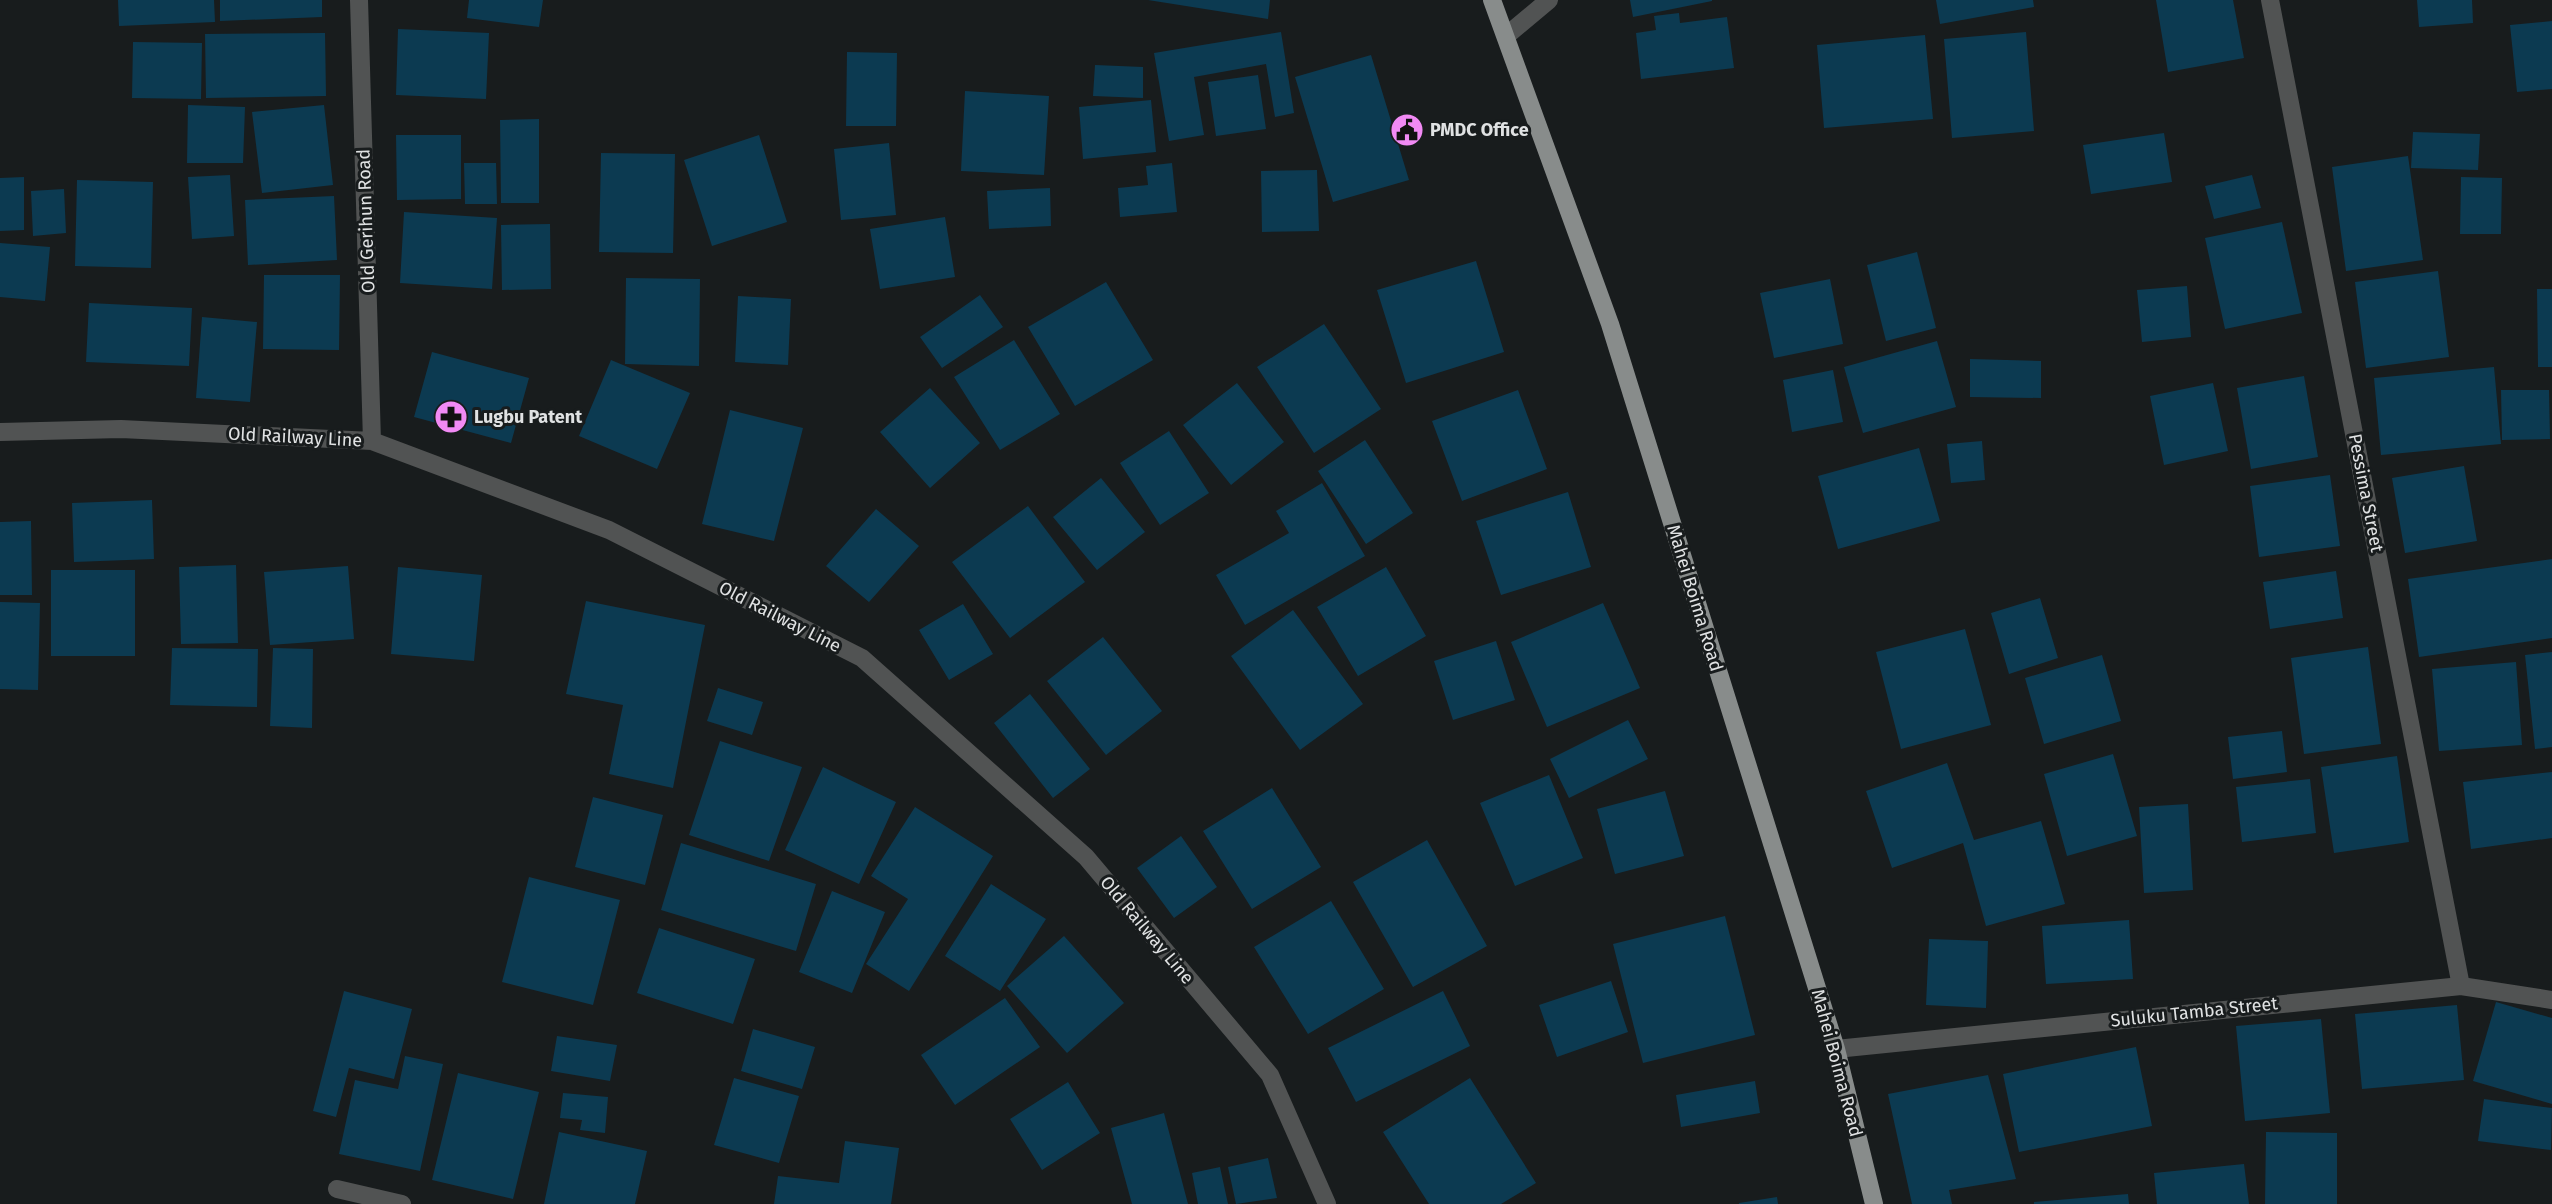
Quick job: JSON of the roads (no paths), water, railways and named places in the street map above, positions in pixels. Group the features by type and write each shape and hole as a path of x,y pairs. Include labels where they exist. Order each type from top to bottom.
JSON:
{"main road":[{"name":"Mahei Boima Road","path":"1492,0 1610,324 1836,1049 1874,1204"}],"street":[{"name":"Old Gerihun Road","path":"359,0 372,441"},
{"path":"1506,36 1548,0"},
{"name":"Pessima Street","path":"2270,0 2461,986"},
{"name":"Old Railway Line","path":"0,432 121,429 372,441 609,530 862,658 1086,857 1270,1075 1327,1204"},
{"name":"Suluku Tamba Street","path":"1836,1049 2461,986 2552,1000"},
{"path":"337,1189 402,1204"}],"place":[{"name":"PMDC Office","path":"1407,130"},
{"name":"Lugbu Patent","path":"451,417"}]}
